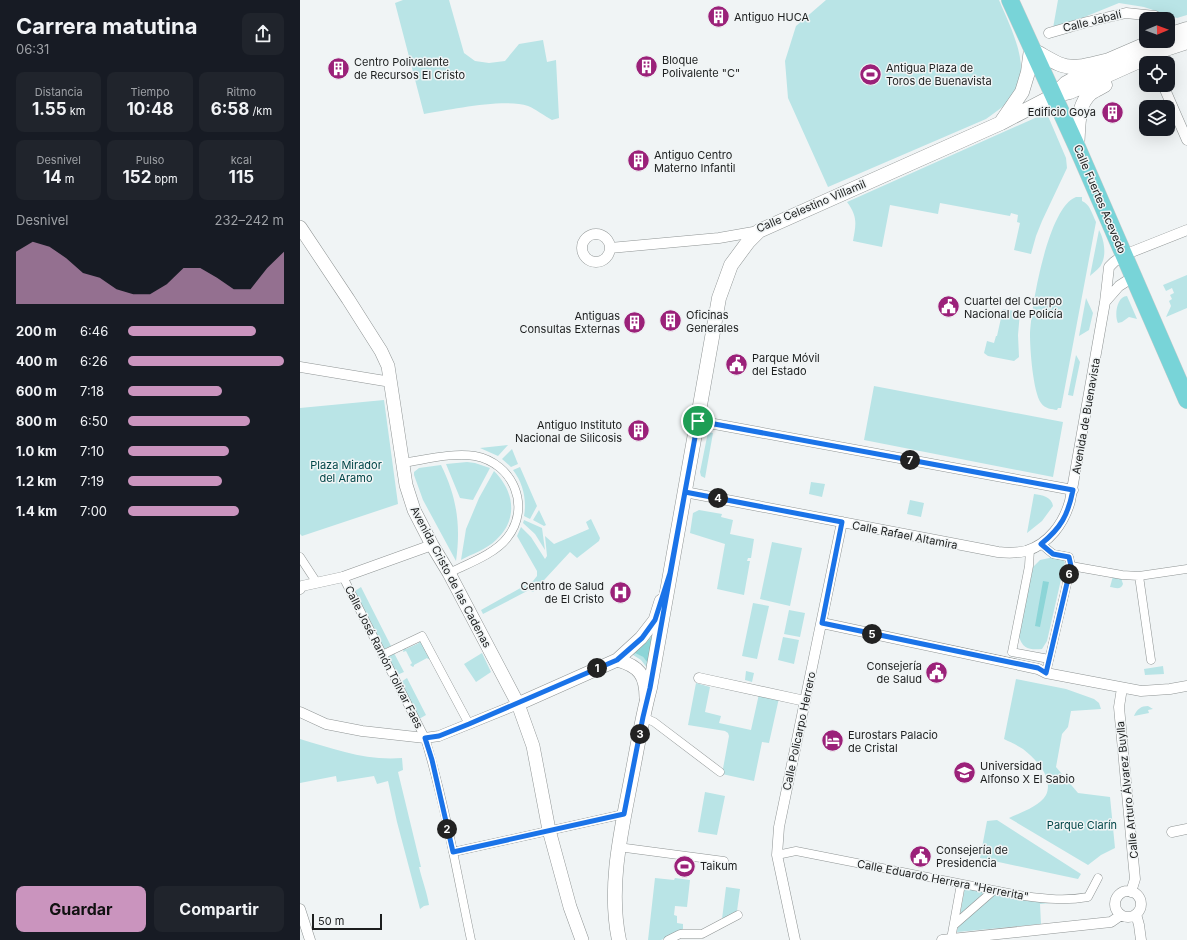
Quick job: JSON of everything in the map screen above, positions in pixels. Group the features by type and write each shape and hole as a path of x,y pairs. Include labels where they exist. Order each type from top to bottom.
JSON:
{"highway":[{"name":"Calle Fuertes Acevedo","path":"1010,0 1031,49 1078,147 1187,400"}],"main road":[{"path":"1160,56 1187,42"},
{"path":"1053,96 1066,83 1109,60 1139,47"},
{"path":"1001,123 1022,92 1028,72 1031,49 1060,65 1066,66 1079,67 1109,60"},
{"path":"1053,96 1070,92 1139,65"},
{"path":"1078,147 1080,113 1090,94 1139,67"},
{"name":"Calle Celestino Villamil","path":"759,231 1001,123 1053,96"},
{"path":"619,940 615,891 618,847 644,710 656,657 719,298 731,265 748,242 759,231"}],"street":[{"name":"Calle Jabalí","path":"1048,33 1126,12 1139,14"},
{"path":"1166,92 1186,136"},
{"name":"Avenida Cristo de las Cadenas","path":"300,227 344,292 381,351 388,366 406,486 414,510 432,545 450,573 518,704 533,746 549,830 570,907 582,940"},
{"name":"Avenida de Buenavista","path":"1041,544 1057,529 1063,520 1067,512 1073,490 1105,302 1109,267 1124,255 1187,230"},
{"name":"Calle Celestino Villamil","path":"610,248 719,238 759,231"},
{"path":"1105,302 1119,286 1133,277"},
{"path":"300,367 391,382"},
{"path":"698,421 1073,490"},
{"path":"402,463 443,457 474,456 486,459 503,469 514,485 518,511 516,520 507,538 493,550 450,573"},
{"name":"Calle Rafael Altamira","path":"685,492 998,552 1011,553 1030,549 1041,544"},
{"name":"Calle Policarpo Herrero","path":"795,940 777,855 779,828 842,522"},
{"path":"1041,544 1053,554 1069,557 1071,566 1046,673"},
{"path":"300,589 302,586 343,577 432,545"},
{"path":"1030,549 1029,566 1012,652 1049,659"},
{"path":"300,557 317,583"},
{"path":"1071,566 1122,575 1139,576 1187,569"},
{"path":"300,712 326,724 362,731 425,738 439,736 518,704 617,660 642,638 655,620 670,573"},
{"path":"1139,576 1151,660"},
{"name":"Calle José Ramón Tolívar Faes","path":"343,577 425,738 432,760 453,852 471,940"},
{"path":"822,623 1038,668 1046,673 1122,688 1141,691 1187,686"},
{"path":"382,655 422,636 469,724"},
{"path":"617,660 630,663 640,672 646,687 644,710 654,722 720,772"},
{"path":"699,678 805,701"},
{"name":"Calle Arturo Álvarez Buylla","path":"1122,688 1119,707 1135,879 1131,892"},
{"path":"453,852 624,814"},
{"path":"1172,832 1187,829"},
{"path":"618,847 724,861"},
{"name":"Calle Eduardo Herrera \"Herrerita\"","path":"777,855 796,851 1024,896 1058,900 1088,897 1098,878"},
{"path":"961,884 954,925 947,940 1002,937 1111,922 1121,914"},
{"path":"954,925 994,890"},
{"path":"1124,892 1131,892 1140,900 1140,908 1136,914 1128,917 1121,914 1116,908 1116,901 1124,892"},
{"path":"300,909 310,940"},
{"path":"1136,914 1141,940"},
{"path":"668,940 680,934 702,934 738,915"}],"green space":[{"path":"403,0 449,0 464,53 475,61 489,63 505,61 519,44 543,40 547,62 556,60 559,118 552,120 528,106 505,103 424,114 395,3"},
{"path":"826,0 999,0 1013,32 1020,56 1020,79 1017,89 1007,102 986,119 828,187 788,98 785,61 796,26"},
{"path":"1058,0 1187,0 1187,15 1177,18 1175,17 1175,12 1159,12 1144,7 1119,3 1053,28"},
{"path":"1044,114 1048,116 1066,158 1067,168 1042,221 1031,254 1014,250 1020,223 1017,222 1018,215 1011,213 1010,216 940,203 938,214 890,205 882,247 853,241 855,216 847,202"},
{"path":"1076,197 1082,197 1082,201 1089,207 1096,222 1061,408 1058,408 1057,410 1044,406 1038,397 1032,370 1030,335 1031,321 1038,282 1049,238 1057,219 1066,205"},
{"path":"1099,230 1103,242 1104,257 1098,269 1090,276"},
{"path":"1187,275 1187,308 1166,317 1171,306 1169,301 1172,299 1170,295 1174,293 1172,288 1166,291 1163,285"},
{"path":"1127,296 1137,319 1129,317 1118,323 1116,315 1117,306 1121,299"},
{"path":"1086,298 1093,313 1089,330 1079,336"},
{"path":"1003,309 1020,312 1018,335 1019,357 1014,361 988,356 984,353 987,341 994,343"},
{"path":"1076,355 1080,362 1073,396 1068,395"},
{"path":"874,386 1063,422 1053,477 864,440"},
{"name":"Plaza Mirador del Aramo","path":"384,400 398,504 302,536 300,534 300,408"},
{"path":"708,432 713,433 705,478 701,476 700,472"},
{"path":"508,445 498,456 480,448"},
{"path":"512,449 518,464 511,467 502,459"},
{"path":"467,462 490,468 473,500 460,498 446,464"},
{"path":"441,465 451,489 458,524 456,561 423,500 414,475 414,472 419,468"},
{"path":"520,467 537,506 530,519 524,516 525,504 522,486 513,470"},
{"path":"494,471 506,487 509,496 511,514 508,523 496,540 484,549 461,560 466,529 479,498"},
{"path":"811,482 825,484 822,497 809,494"},
{"path":"1034,494 1051,500 1053,506 1042,521 1027,533"},
{"path":"910,500 924,503 921,517 907,514"},
{"path":"539,510 546,525 544,526 533,520"},
{"path":"699,510 722,514 721,517 733,520 730,534 754,539 751,558 748,558 747,561 750,561 744,595 717,589 725,544 690,533 693,513"},
{"path":"591,519 600,538 599,541 577,558 570,552 533,592 529,590 483,614 481,610 533,581 537,576 537,571 517,536 521,527 531,537 545,559 547,556 545,536 554,544 589,529 586,522"},
{"path":"524,520 542,528 545,550 535,534 523,523"},
{"path":"772,542 802,548 790,606 760,599"},
{"path":"1054,557 1061,558 1065,562 1047,641 1042,649 1030,649 1022,644 1019,636 1033,567 1040,560"},
{"path":"1113,576 1121,578 1123,584 1121,587 1110,587"},
{"path":"361,587 391,646 384,649 355,591"},
{"path":"753,603 769,606 757,659 742,656"},
{"path":"789,610 805,613 800,637 784,634"},
{"path":"660,621 652,673 641,660 630,653 647,640","holes":["655,634 657,636 651,666 643,657 636,653"]},
{"path":"783,637 799,640 794,664 778,660"},
{"path":"420,640 430,656 429,659 427,658 413,667 410,665 412,663 406,651 403,652 404,648 406,649 419,643 418,641"},
{"path":"394,653 404,672 397,675 388,656"},
{"path":"482,653 491,672 476,682 464,664"},
{"path":"1163,666 1164,674 1145,675 1144,669"},
{"path":"746,671 754,673 752,682 745,680"},
{"path":"407,678 426,715 419,719 401,682"},
{"name":"Parque Clarín","path":"1016,679 1066,689 1094,699 1099,703 1101,709 1071,711 1068,727 1062,734 1056,767 1078,793 1110,797 1115,848 1101,855 1088,865 1009,818 1039,803 1046,795 1048,789 1046,776 1038,763 1023,749 1004,739"},
{"path":"696,683 710,687 705,712 721,716 719,723 751,730 759,694 779,698 769,743 762,742 754,781 722,774 729,736 728,733 725,731 688,725"},
{"path":"1148,706 1153,709 1148,710 1149,713 1134,716 1136,711 1140,708"},
{"path":"300,739 363,756 376,758 402,758 403,770 398,772 429,905 420,909 397,822 388,781 377,784 374,776 337,782 336,776 300,783"},
{"path":"705,792 725,796 717,835 698,832"},
{"path":"997,820 1081,874 1078,879 980,858 987,821"},
{"path":"655,878 690,880 687,907 675,906 674,915 677,916 677,923 683,924 683,929 661,940 648,940"},
{"path":"726,887 740,889 737,911 722,919"},
{"path":"965,887 1062,902 1040,904 1041,924 957,932"}],"shaded area":[{"path":"1043,581 1049,582 1040,627 1035,626"},
{"path":"655,634 651,667 643,657 635,653"}],"place":[{"name":"Antiguo HUCA","path":"719,17"},
{"name":"Bloque Polivalente \"C\"","path":"647,66"},
{"name":"Centro Polivalente de Recursos El Cristo","path":"339,68"},
{"name":"Antigua Plaza de Toros de Buenavista","path":"870,74"},
{"name":"Edificio Goya","path":"1112,112"},
{"name":"Antiguo Centro Materno Infantil","path":"638,161"},
{"name":"Cuartel del Cuerpo Nacional de Policía","path":"949,307"},
{"name":"Oficinas Generales","path":"670,321"},
{"name":"Antiguas Consultas Externas","path":"635,322"},
{"name":"Parque Móvil del Estado","path":"736,364"},
{"name":"Antiguo Instituto Nacional de Silicosis","path":"638,431"},
{"name":"Centro de Salud de El Cristo","path":"620,592"},
{"name":"Consejería de Salud","path":"937,672"},
{"name":"Eurostars Palacio de Cristal","path":"833,741"},
{"name":"Universidad Alfonso X El Sabio","path":"964,772"},
{"name":"Consejería de Presidencia","path":"920,856"},
{"name":"Taikum","path":"685,866"}],"route":[{"path":"698,421 1073,490 1067,512 1063,520 1057,529 1041,544 1053,554 1069,557 1071,566 1046,673 1038,668 822,623 842,522 685,492 650,688 624,814 453,852 432,760 425,738 439,736 469,724 617,660 642,638 655,620 670,573 682,504 698,421"}]}
